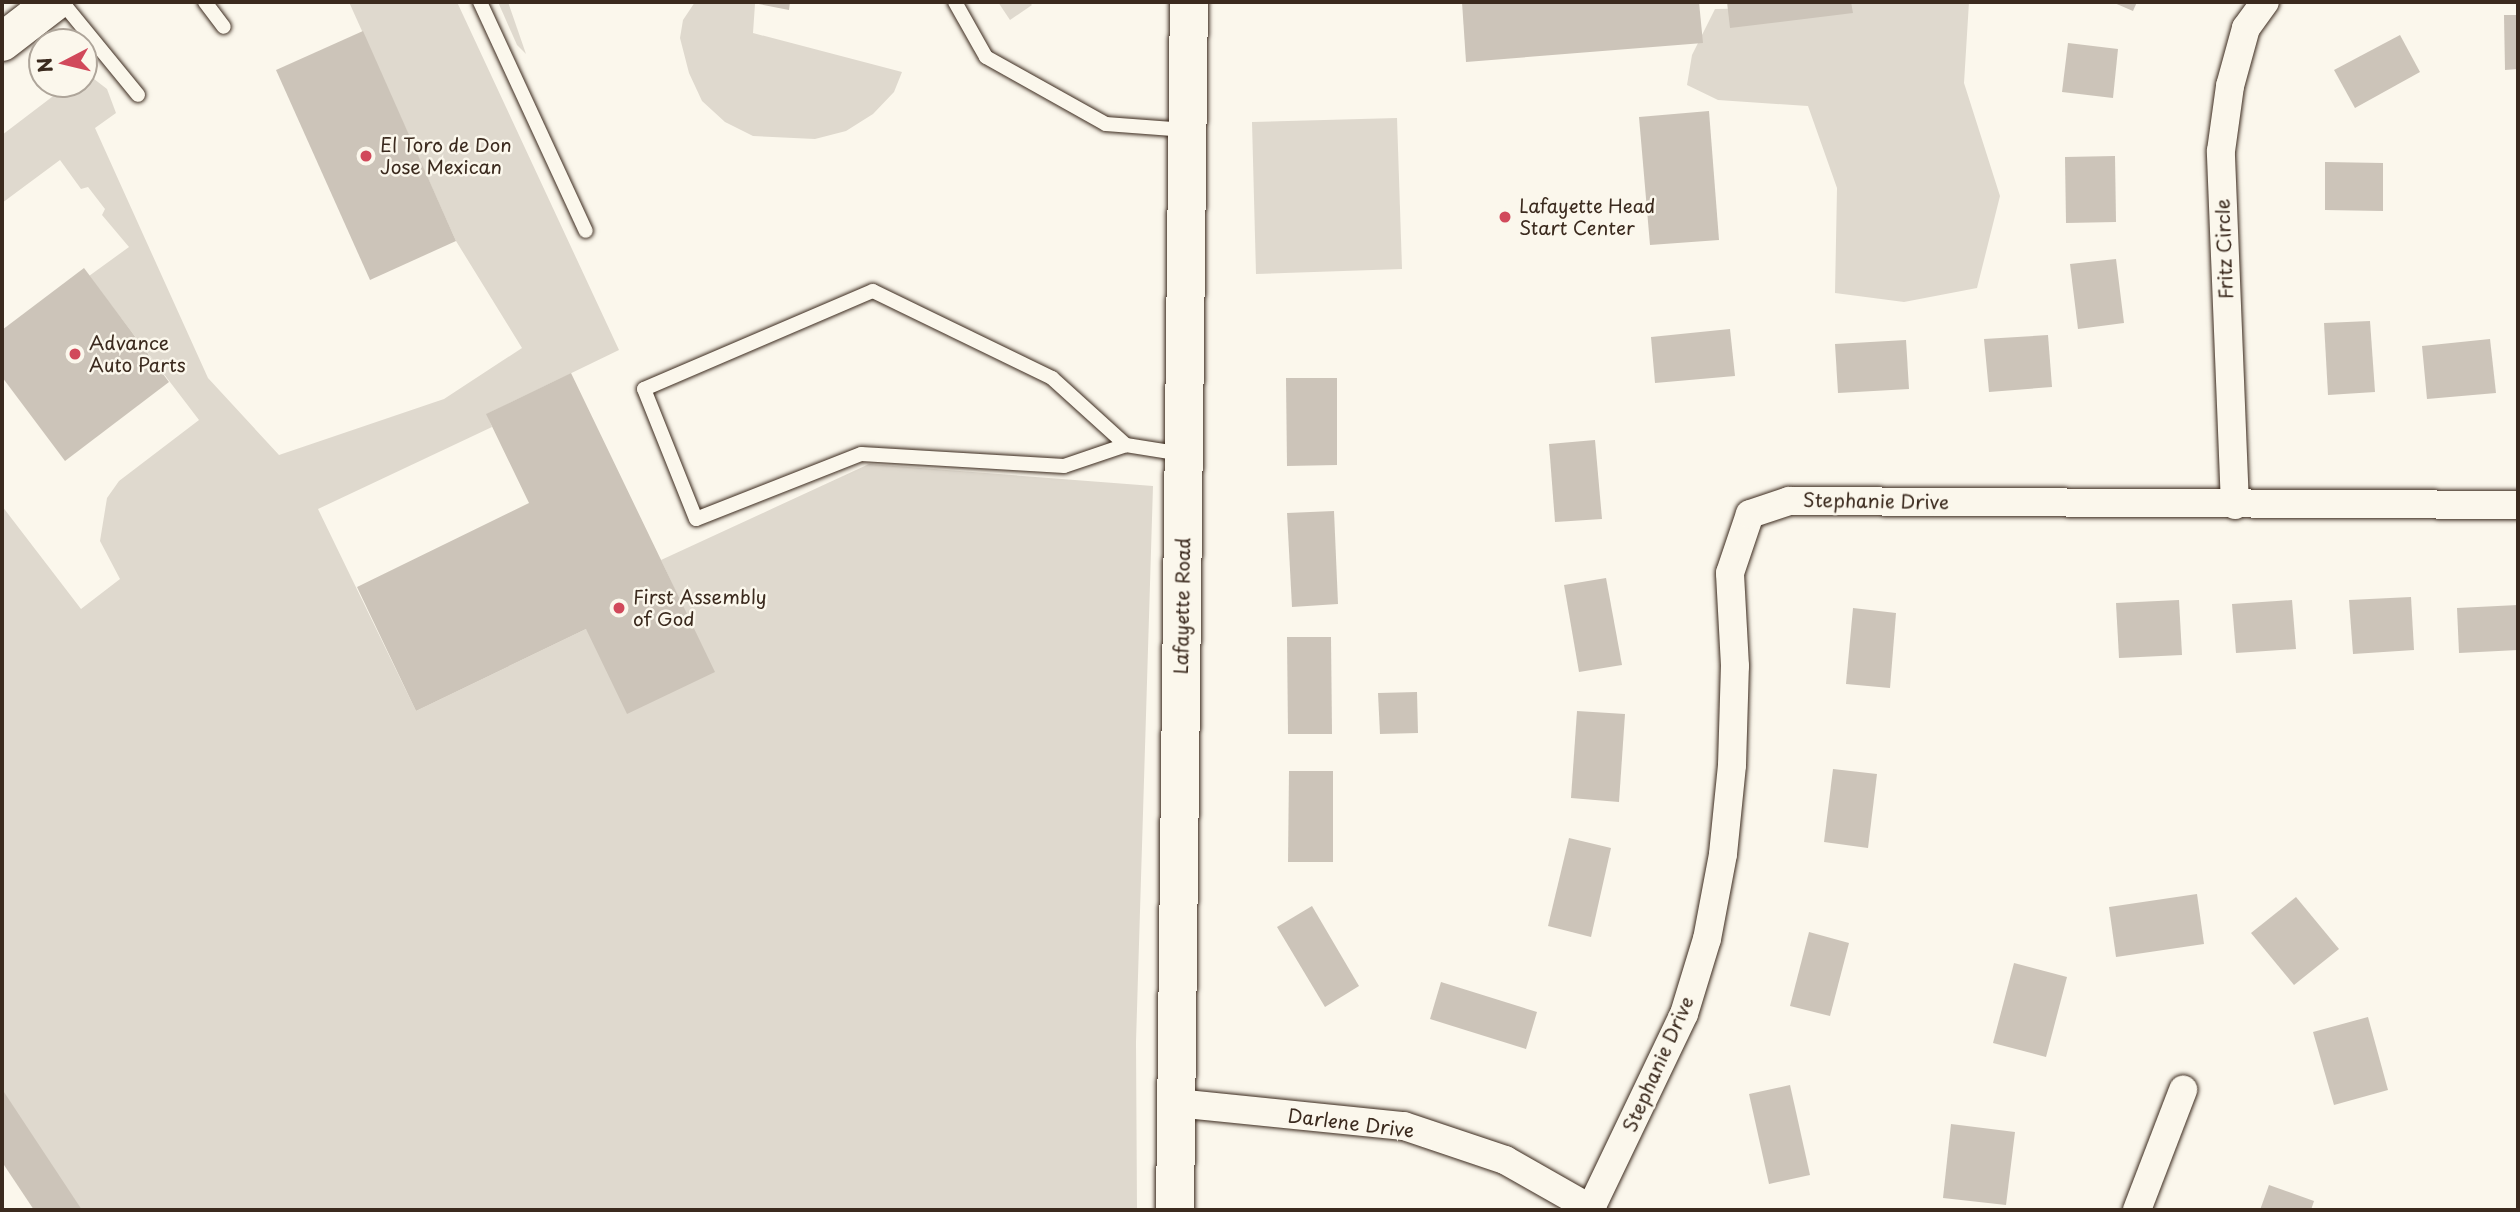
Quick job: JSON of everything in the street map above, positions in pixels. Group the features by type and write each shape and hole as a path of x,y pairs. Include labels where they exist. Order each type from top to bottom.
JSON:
{"main road":[{"path":"3,39 54,2"},
{"name":"Lafayette Road","path":"1175,1210 1189,2"}],"street":[{"name":"Fritz Circle","path":"2235,505 2221,151 2230,86 2246,28 2264,2"},
{"name":"Stephanie Drive","path":"1592,1209 1684,1014 1707,939 1723,854 1732,765 1735,666 1730,573 1750,514 1789,501 2518,505"},
{"path":"2137,1210 2183,1090"},
{"name":"Darlene Drive","path":"1176,1103 1404,1126 1505,1160 1592,1209"}],"lane":[{"path":"62,2 138,94"},
{"path":"205,2 225,27"},
{"path":"480,2 586,230"},
{"path":"955,2 986,57 1106,124 1188,130"},
{"path":"1126,445 1052,378 873,291 644,389 696,519 861,454 1064,466 1126,445 1184,454"}],"shaded area":[{"name":"First Assembly of God","path":"349,2 457,2 619,350 487,414 492,427 318,509 416,711 586,629 714,672 661,560 869,464 1153,486 1136,1042 1137,1210 74,1210 2,1111 2,506 81,609 120,579 100,541 107,498 119,481 199,420 89,276 129,247 102,215 105,209 88,187 81,189 60,160 2,203 2,135 51,98 98,98 98,82 107,89 116,113 95,128 208,378 279,455 444,399 522,348 456,241"},
{"path":"498,2 508,2 526,54 517,45"},
{"path":"695,2 755,4 753,33 902,72 894,92 873,114 846,131 815,139 753,136 725,122 702,101 689,73 680,38 683,20"},
{"path":"998,2 1029,2 1032,5 1010,20"},
{"path":"1800,2 1969,2 1964,83 2000,196 1977,288 1904,302 1835,293 1837,188 1808,106 1718,100 1687,85 1692,55 1715,9 1777,8"},
{"path":"1397,118 1402,269 1256,274 1252,122"}],"building":[{"path":"748,2 790,2 789,10"},
{"path":"1462,2 1699,2 1703,43 1466,62"},
{"path":"1727,2 1851,2 1853,13 1730,28"},
{"path":"2112,2 2137,2 2133,11"},
{"path":"2504,15 2518,15 2518,69 2505,70"},
{"name":"El Toro de Don Jose Mexican","path":"363,31 456,241 370,280 276,70"},
{"path":"2400,35 2420,72 2355,108 2334,70"},
{"path":"2068,43 2118,49 2113,98 2062,92"},
{"name":"Lafayette Head Start Center","path":"1709,111 1719,240 1650,245 1639,117"},
{"path":"2115,156 2116,222 2066,223 2065,157"},
{"path":"2325,162 2383,163 2383,211 2325,210"},
{"path":"2116,259 2124,323 2078,329 2070,264"},
{"name":"Advance Auto Parts","path":"84,268 169,382 65,461 2,377 2,330"},
{"path":"2370,321 2375,392 2328,395 2324,323"},
{"path":"1730,329 1735,376 1655,383 1651,337"},
{"path":"2048,335 2052,387 1989,392 1984,339"},
{"path":"2490,339 2496,393 2427,399 2422,346"},
{"path":"1906,340 1909,389 1838,393 1835,344"},
{"path":"571,373 715,672 627,714 586,629 416,711 357,587 529,503 486,414"},
{"path":"1286,378 1337,378 1337,465 1287,466"},
{"path":"1595,440 1602,519 1555,522 1549,444"},
{"path":"1334,511 1338,604 1292,607 1287,513"},
{"path":"1606,578 1622,665 1579,672 1564,585"},
{"path":"2411,597 2414,650 2353,654 2349,600"},
{"path":"2179,600 2182,655 2119,658 2116,603"},
{"path":"2292,600 2296,649 2236,653 2232,604"},
{"path":"2518,605 2518,650 2459,653 2457,608"},
{"path":"1853,608 1896,613 1890,688 1846,684"},
{"path":"1287,637 1331,637 1332,734 1288,734"},
{"path":"1417,692 1418,733 1380,734 1378,693"},
{"path":"1577,711 1625,714 1619,802 1571,798"},
{"path":"1833,769 1877,774 1868,848 1824,842"},
{"path":"1289,771 1333,771 1333,862 1288,862"},
{"path":"1569,838 1611,848 1591,937 1548,926"},
{"path":"2197,894 2204,944 2116,957 2109,907"},
{"path":"2296,897 2339,949 2294,985 2251,933"},
{"path":"1312,906 1359,986 1325,1007 1277,927"},
{"path":"1809,932 1849,943 1830,1016 1790,1006"},
{"path":"2014,963 2067,977 2046,1057 1993,1043"},
{"path":"1441,982 1537,1012 1526,1049 1430,1019"},
{"path":"2368,1017 2388,1090 2334,1105 2313,1032"},
{"path":"1790,1085 1810,1175 1769,1184 1749,1094"},
{"path":"2,1089 82,1210 34,1210 2,1162"},
{"path":"1951,1124 2015,1132 2006,1205 1943,1198"},
{"path":"2269,1185 2314,1201 2311,1210 2260,1210"}],"place":[{"name":"El Toro de Don Jose Mexican","path":"366,156"},
{"name":"Lafayette Head Start Center","path":"1505,217"},
{"name":"Advance Auto Parts","path":"75,354"},
{"name":"First Assembly of God","path":"619,608"}]}
